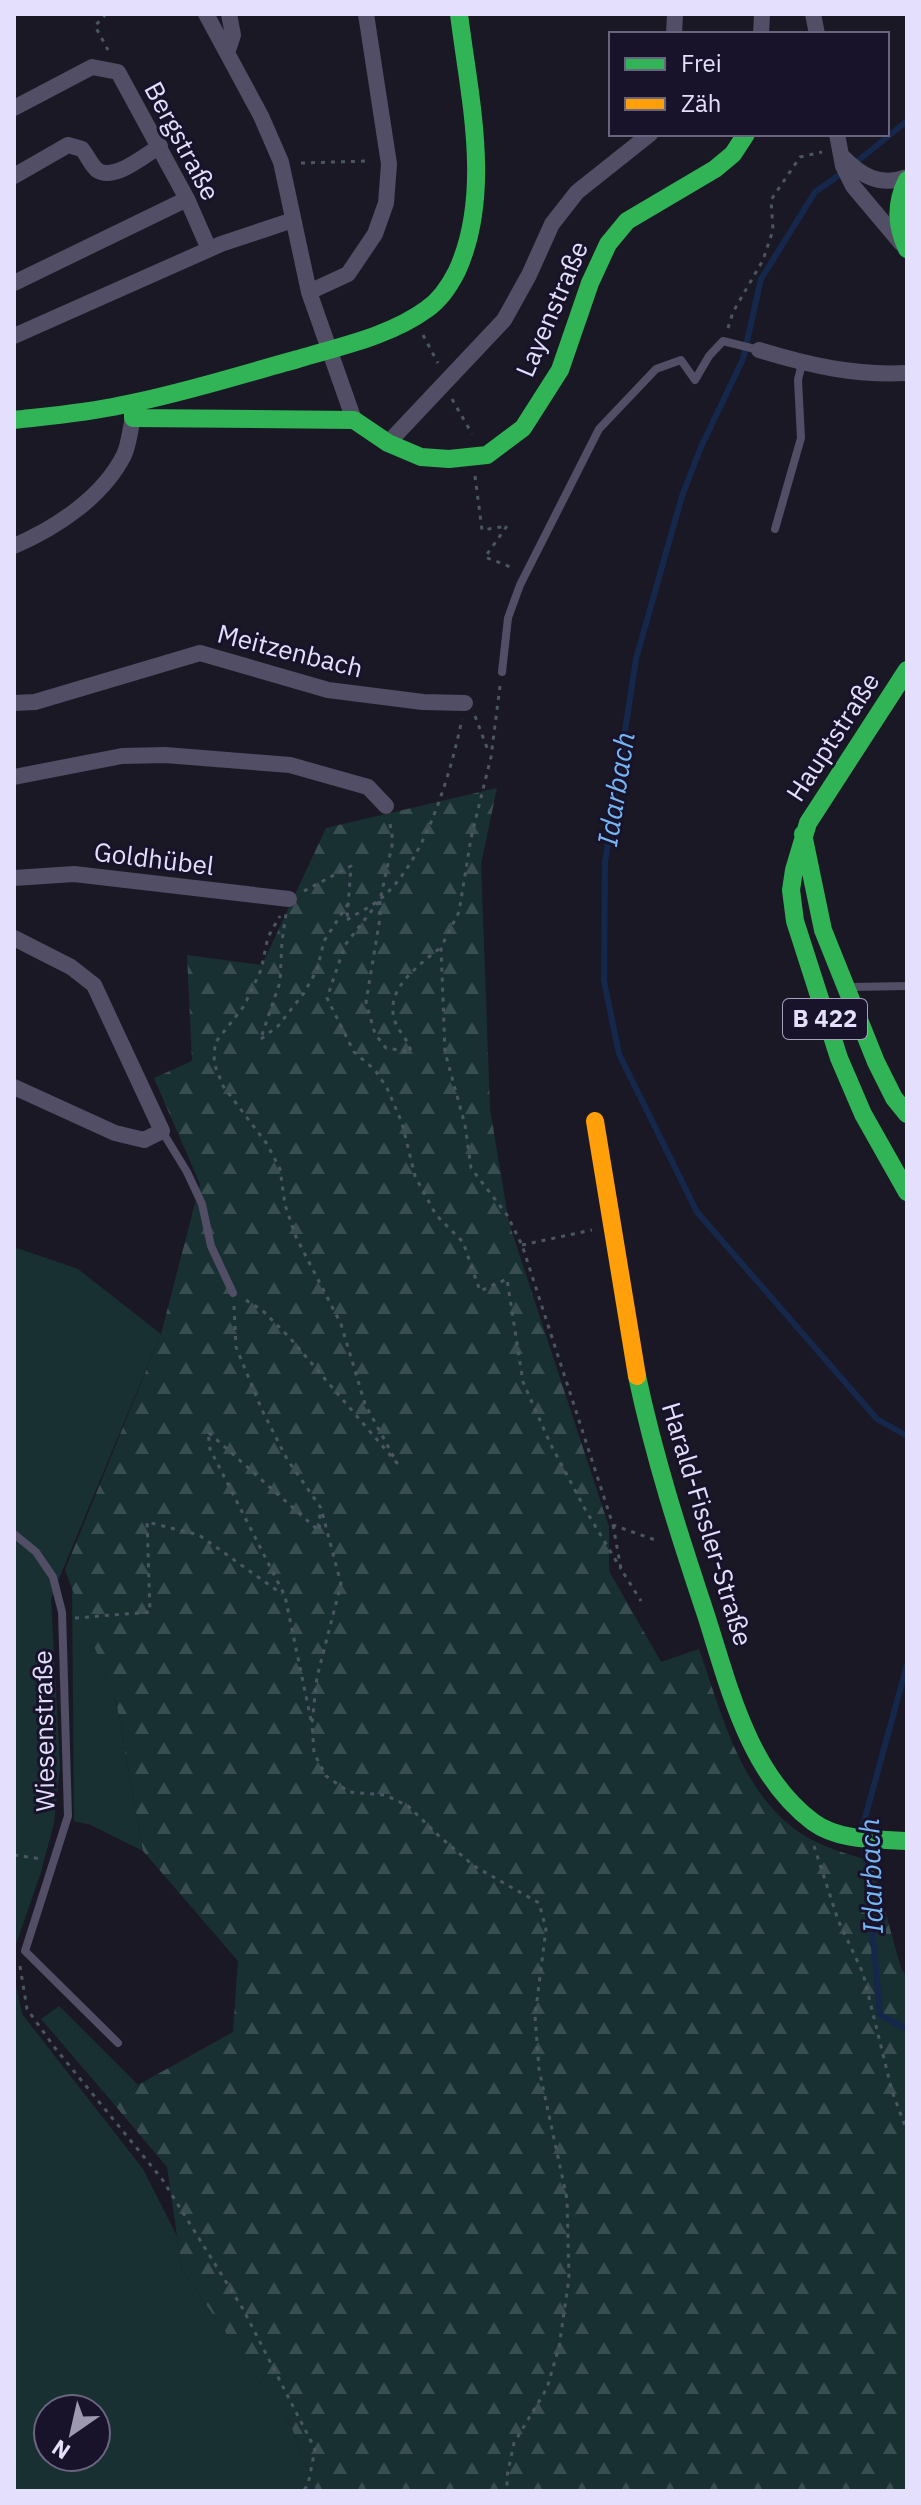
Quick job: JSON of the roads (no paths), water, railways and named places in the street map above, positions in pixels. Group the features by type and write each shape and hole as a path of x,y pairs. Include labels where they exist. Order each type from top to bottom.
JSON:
{"street":[{"path":"206,14 261,116 281,163 309,292 354,420"},
{"path":"227,53 233,35 229,14"},
{"path":"309,292 348,274 375,234 386,203 389,160 366,14"},
{"path":"133,411 365,338 413,318 439,298 452,281 461,260 473,205 474,149 459,14"},
{"name":"Bergstraße","path":"14,108 92,67 118,72 160,146 209,249"},
{"path":"14,420 133,411 354,420 388,443 504,320 552,224 577,192 647,136"},
{"name":"Layenstraße","path":"388,443 421,457 449,459 478,456 523,428 560,370 590,283 608,244 627,221 715,169 733,154 745,136"},
{"path":"837,136 847,176 859,195 907,250"},
{"path":"14,176 68,145 82,149 96,169 107,174 160,146"},
{"path":"841,155 861,173 877,181 907,178"},
{"path":"907,178 898,199 896,214 907,250"},
{"path":"14,283 187,199"},
{"path":"14,336 209,249 293,220"},
{"path":"759,350 802,363 856,373 907,373"},
{"path":"14,546 37,537 70,516 112,475 126,452 133,411"},
{"name":"Meitzenbach","path":"14,703 35,702 200,653 328,690 423,702 465,703"},
{"name":"Hauptstraße","path":"803,833 907,670"},
{"path":"14,777 122,756 165,755 290,765 368,787 386,806"},
{"path":"803,833 818,912 845,988 876,1062 894,1098 907,1114"},
{"name":"B 422","path":"803,833 791,890 795,921 839,1058 863,1114 907,1192"},
{"name":"Goldhübel","path":"14,878 74,874 289,899"},
{"path":"14,938 71,967 94,985 162,1131 144,1140 115,1133 14,1087"},
{"name":"Harald-Fissler-Straße","path":"595,1121 634,1363 657,1464 734,1699 759,1756 782,1793 815,1824 854,1838 907,1841"}],"lane":[{"path":"502,672 508,618 526,573 599,429 656,369 681,360 695,380 709,356 728,341 759,350"},
{"path":"775,529 801,438 798,380 802,363"},
{"path":"845,988 907,986"},
{"path":"162,1131 202,1204 211,1246 233,1293"},
{"name":"Wiesenstraße","path":"14,1534 36,1552 53,1577 62,1619 68,1816 25,1951 118,2043"}],"waterway":[{"name":"Idarbach","path":"889,136 907,121"},
{"name":"Idarbach","path":"854,164 889,136"},
{"name":"Idarbach","path":"845,171 815,192 761,279 743,359 701,447 682,496 636,659 605,862 604,981 619,1054 697,1212 877,1419 907,1436"},
{"name":"Idarbach","path":"907,1665 863,1825 880,2015 907,2029"}]}
